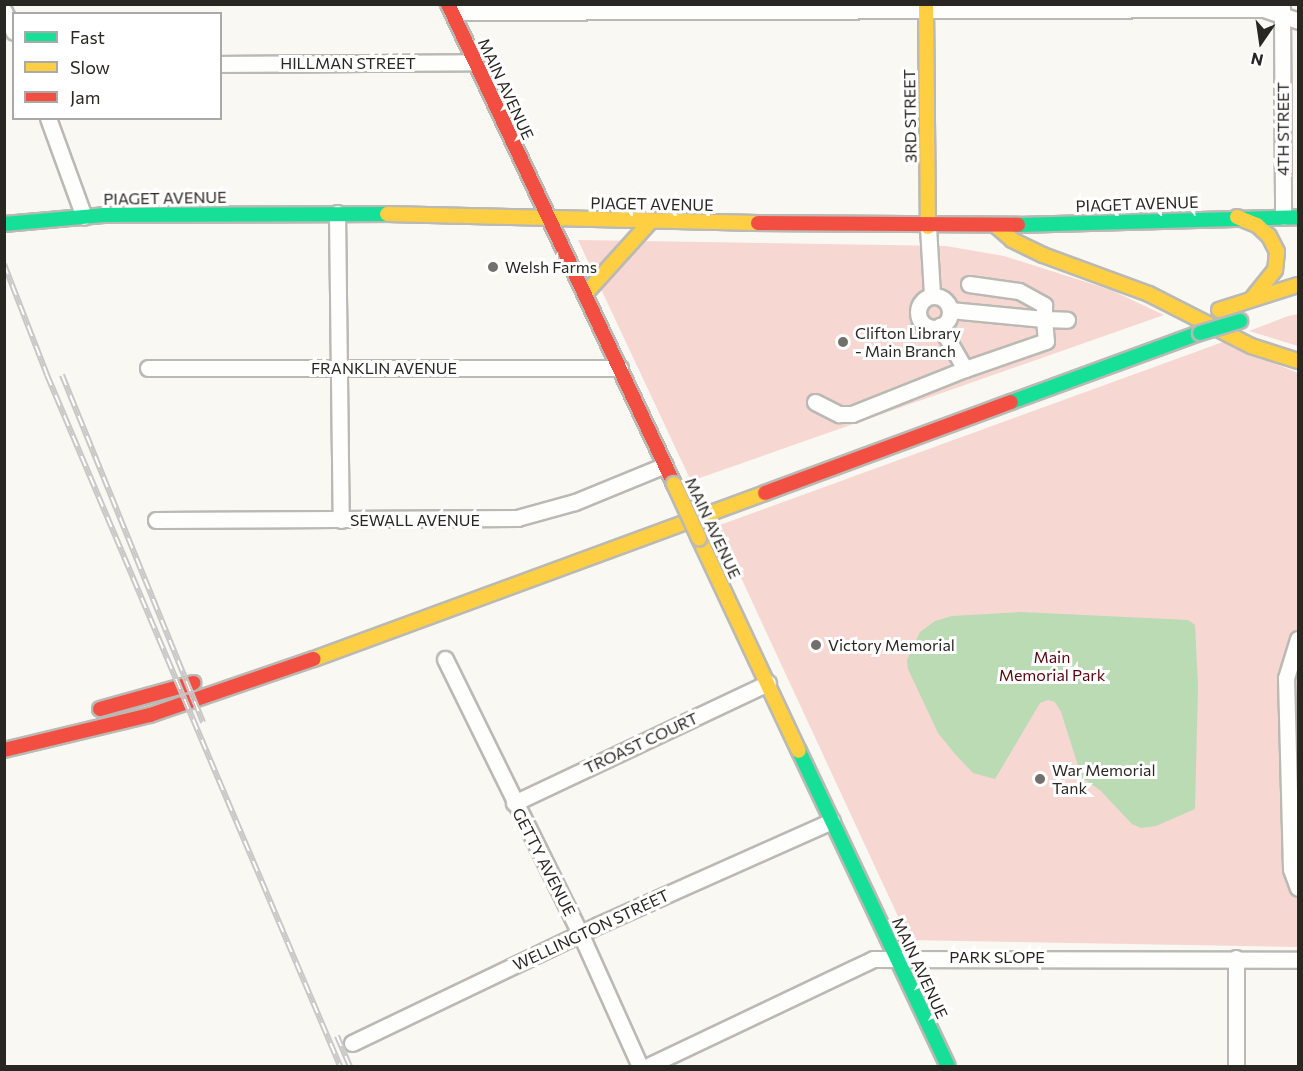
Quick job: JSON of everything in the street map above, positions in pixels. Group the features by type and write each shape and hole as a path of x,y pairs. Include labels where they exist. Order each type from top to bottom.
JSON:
{"main road":[{"name":"3RD STREET","path":"926,7 928,227"},
{"name":"MAIN AVENUE","path":"450,8 948,1066"},
{"name":"PIAGET AVENUE","path":"8,223 84,217 337,213 928,227 1291,217"},
{"path":"1237,217 1257,225 1269,236 1277,252 1275,270 1251,300"},
{"path":"585,294 651,221"},
{"path":"995,225 1012,240 1149,294 1251,346 1299,361"},
{"path":"1012,240 1045,245 1141,279 1266,342 1299,352"},
{"path":"864,440 1219,310 1299,285"},
{"path":"4,750 139,718 252,682 1200,333 1245,319"},
{"path":"667,511 700,499"},
{"path":"80,714 210,677"}],"street":[{"path":"450,8 1264,9 1282,10 1299,21"},
{"name":"4TH STREET","path":"1282,10 1291,217"},
{"path":"4,11 12,28"},
{"name":"HILLMAN STREET","path":"222,64 476,62"},
{"path":"49,120 84,217"},
{"path":"337,213 341,520"},
{"path":"928,227 932,294"},
{"path":"815,402 839,414 852,414 965,369 1046,341 1044,305 1019,291 969,284"},
{"path":"932,294 944,298 950,310 945,325 926,326 920,318 924,300 932,294"},
{"path":"950,310 1067,321"},
{"path":"940,326 965,369"},
{"name":"FRANKLIN AVENUE","path":"148,368 620,368"},
{"name":"SEWALL AVENUE","path":"156,520 517,518 575,502 665,465"},
{"path":"1299,639 1286,678 1292,869 1299,888"},
{"name":"GETTY AVENUE","path":"445,659 581,935 640,1066"},
{"name":"TROAST COURT","path":"514,803 768,683"},
{"name":"WELLINGTON STREET","path":"352,1043 581,935 832,821"},
{"name":"PARK SLOPE","path":"648,1066 873,958 1299,960"},
{"path":"1236,958 1236,1066"}],"green space":[{"path":"578,240 946,246 1004,256 1111,290 1164,315 691,481"},
{"path":"1298,314 1298,346 1249,331 1288,316"},
{"name":"Main Memorial Park","path":"1223,342 1298,373 1298,947 909,940 717,526"}],"shaded area":[{"path":"1021,612 1188,620 1195,625 1198,686 1195,809 1156,826 1141,828 1132,824 1100,790 1082,778 1061,712 1055,702 1048,700 1040,703 995,779 973,773 955,754 938,733 908,669 907,660 920,632 935,621 952,616"}],"railway":[{"path":"4,264 47,375 340,1066"},
{"path":"62,375 203,722"},
{"path":"337,1036 350,1066"}],"traffic: fast":[{"path":"4,224 104,215 387,214"},
{"path":"1018,225 1298,217"},
{"path":"1200,333 1240,321"},
{"path":"1011,402 1200,333"},
{"path":"799,751 948,1066"}],"traffic: slow":[{"path":"926,4 928,227"},
{"path":"387,214 758,223"},
{"path":"1237,217 1257,225 1269,236 1277,252 1275,270 1251,300"},
{"path":"585,294 651,221"},
{"path":"995,225 1012,240 1043,255 1149,294 1251,346 1298,361"},
{"path":"1219,310 1298,285"},
{"path":"674,484 699,538"},
{"path":"314,659 765,493"},
{"path":"699,538 799,751"}],"traffic: jam":[{"path":"448,4 674,484"},
{"path":"758,223 1018,225"},
{"path":"765,493 1011,402"},
{"path":"4,750 150,715 314,659"},
{"path":"100,709 193,683"}],"place":[{"name":"Welsh Farms","path":"493,267"},
{"name":"Clifton Library - Main Branch","path":"843,342"},
{"name":"Victory Memorial","path":"816,645"},
{"name":"War Memorial Tank","path":"1040,779"}]}
